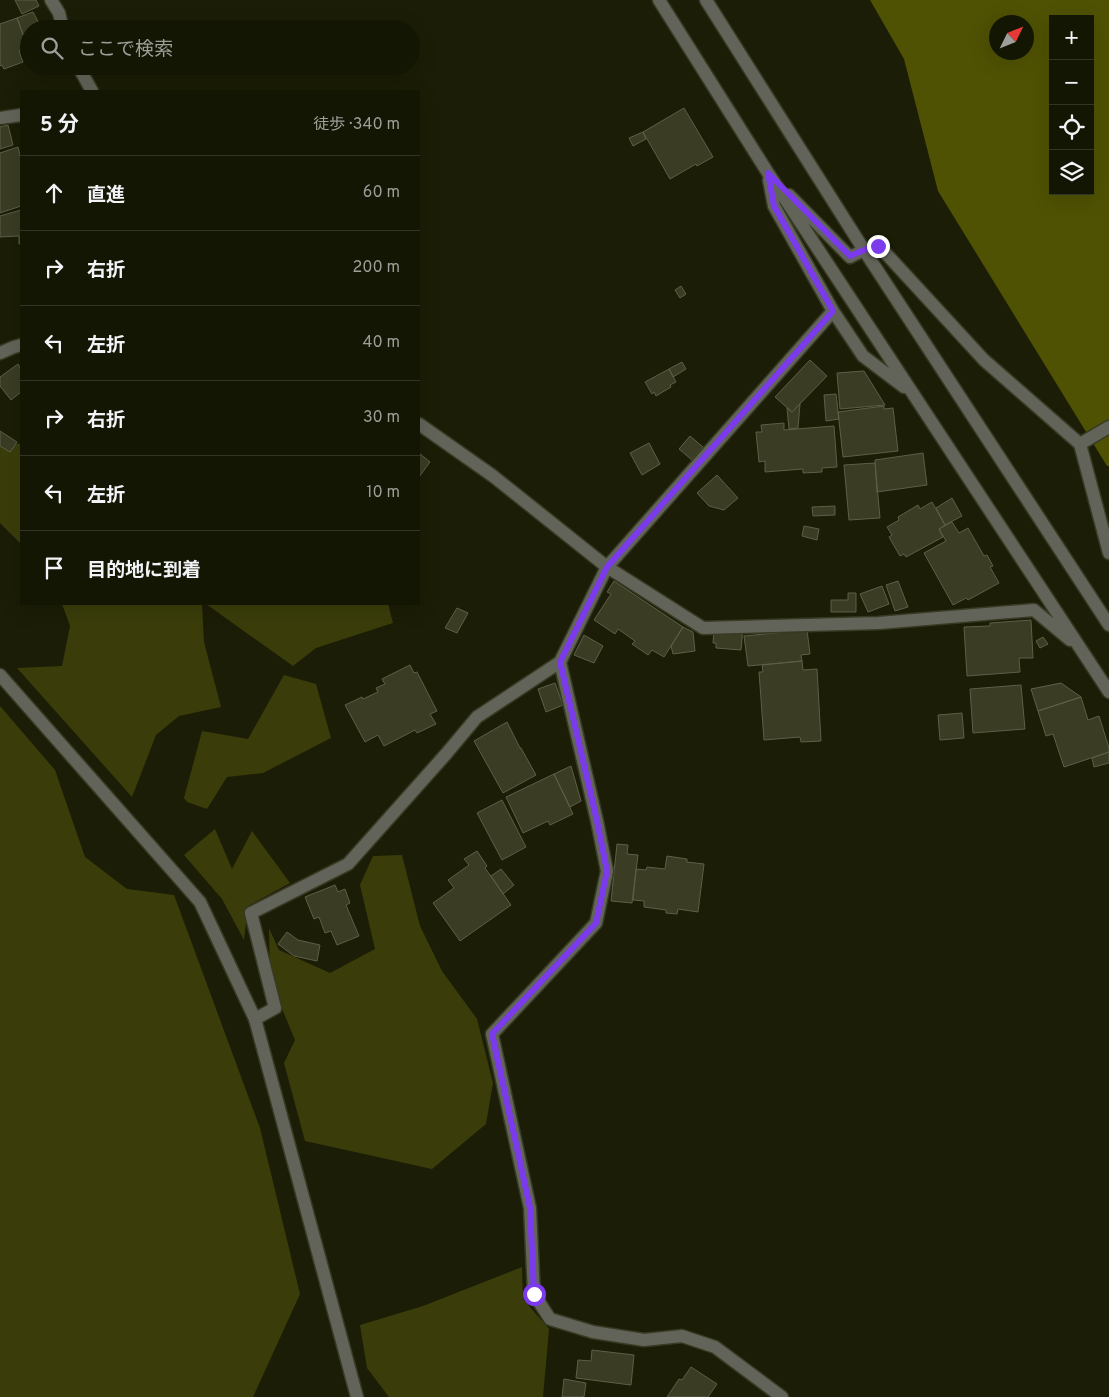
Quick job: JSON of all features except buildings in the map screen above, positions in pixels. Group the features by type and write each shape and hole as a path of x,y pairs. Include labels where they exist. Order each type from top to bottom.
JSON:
{"street":[{"path":"51,0 61,20"},
{"path":"659,0 768,173 1109,692"},
{"path":"706,0 864,250 1109,624"},
{"path":"83,75 91,90"},
{"path":"0,118 20,115"},
{"path":"768,173 850,256 878,246 984,360 1080,444 1109,553"},
{"path":"768,173 774,206 833,311 863,356 912,393"},
{"path":"255,1018 275,1008 251,912 348,864 477,717 560,662 607,567 833,311"},
{"path":"0,353 20,345"},
{"path":"420,425 493,476 607,567 703,628 879,623 1034,610 1080,648"},
{"path":"1080,444 1109,427"},
{"path":"560,662 607,871 596,923 492,1034 530,1208 534,1294 550,1319 593,1332 644,1340 682,1336 715,1347 782,1397"},
{"path":"0,675 200,902 255,1018 305,1210 357,1397"}],"shaded area":[{"path":"870,0 1109,0 1109,466 1107,466 938,191 904,59"},
{"path":"0,434 6,442 20,444 20,543 0,523"},
{"path":"62,605 202,605 204,642 221,707 179,716 156,735 132,797 17,668 62,666 70,626"},
{"path":"207,605 388,605 393,623 316,648 293,666"},
{"path":"284,675 316,684 331,738 263,773 227,777 207,809 187,802 184,798 202,731 248,739"},
{"path":"0,706 55,770 85,857 127,889 174,895 260,1128 300,1294 253,1397 0,1397"},
{"path":"215,829 232,869 252,831 290,883 248,906 244,940 222,899 184,855"},
{"path":"402,855 420,926 442,971 477,1019 493,1083 486,1124 432,1169 305,1141 284,1063 295,1040 270,980 269,928 279,950 330,973 375,949 360,885 373,856"},
{"path":"522,1267 523,1299 549,1329 543,1397 389,1397 367,1368 360,1325 423,1306"}],"route":[{"path":"534,1294 530,1208 492,1034 596,923 607,871 560,662 607,567 833,311 774,206 768,173 850,256 878,246"}]}
